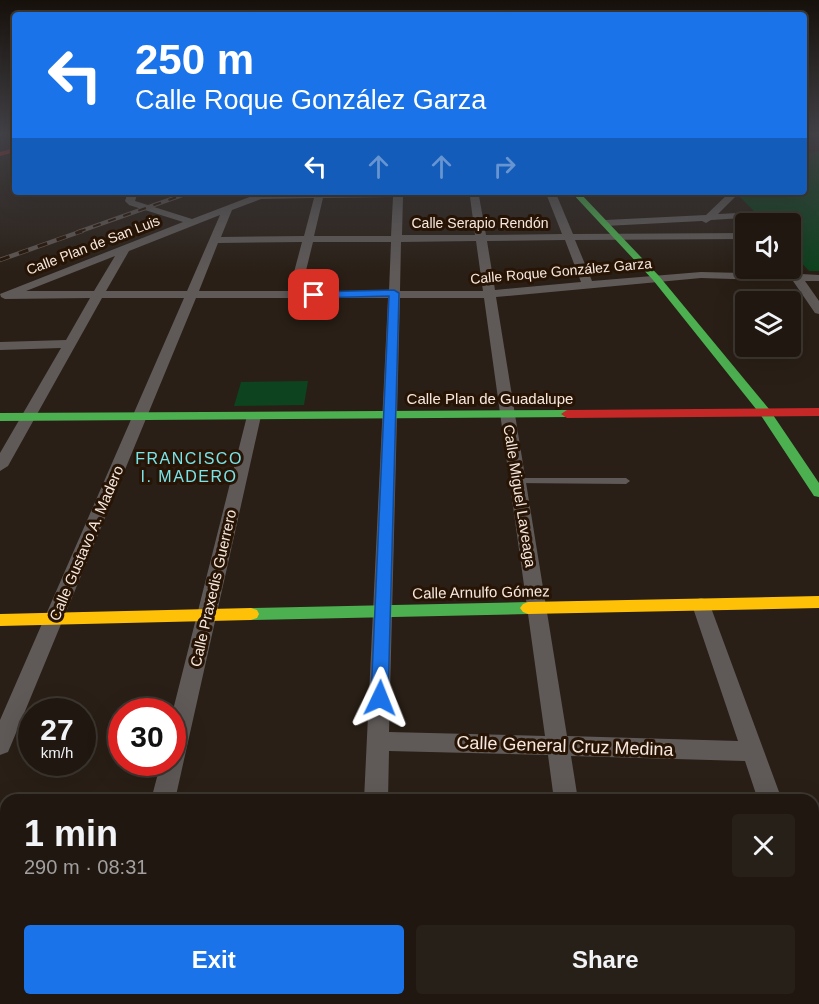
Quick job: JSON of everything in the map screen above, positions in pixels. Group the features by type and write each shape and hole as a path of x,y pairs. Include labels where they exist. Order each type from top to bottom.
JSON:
{"main road":[{"path":"578,195 656,278 765,412 819,493"},
{"name":"Calle Plan de Guadalupe","path":"0,417 819,411"},
{"name":"Calle Arnulfo Gómez","path":"0,620 819,602"}],"street":[{"path":"132,195 130,201 132,203 192,222"},
{"name":"Calle Plan de San Luis","path":"2,296 264,195"},
{"path":"294,295 320,195"},
{"path":"376,794 397,195"},
{"name":"Calle Miguel Laveaga","path":"474,195 565,794"},
{"path":"552,195 588,286"},
{"path":"691,236 731,195"},
{"path":"735,195 754,213"},
{"name":"Calle Gustavo A. Madero","path":"0,745 228,208"},
{"path":"605,223 709,217 735,218"},
{"name":"Calle Serapio Rendón","path":"214,240 735,236"},
{"path":"0,466 124,250"},
{"name":"Calle Roque González Garza","path":"2,296 489,294 656,278 701,275 735,276"},
{"name":"Calle Roque González Garza","path":"801,278 819,278"},
{"path":"797,279 819,310"},
{"path":"0,346 70,344"},
{"name":"Calle Praxedis Guerrero","path":"186,703 254,416"},
{"path":"701,604 768,794"},
{"name":"Calle General Cruz Medina","path":"378,741 752,751"},
{"name":"Calle Praxedis Guerrero","path":"165,794 169,776"}],"lane":[{"path":"518,481 626,481"}],"green space":[{"path":"807,180 819,180 819,271 809,271 801,262 801,213 756,213 738,195 807,195"},
{"path":"308,381 304,405 234,406 241,382"}],"railway":[{"path":"78,232 183,195"},
{"path":"0,260 82,231"}],"traffic: fast":[{"path":"578,195 656,278 765,412 819,493"},
{"path":"0,417 567,414"},
{"path":"251,614 528,608"}],"traffic: slow":[{"path":"528,608 819,602"},
{"path":"0,620 251,614"}],"traffic: jam":[{"path":"567,414 819,412"}],"district":[{"name":"FRANCISCO I. MADERO","path":"189,467"}],"route":[{"path":"314,295 394,293 380,698"}]}
